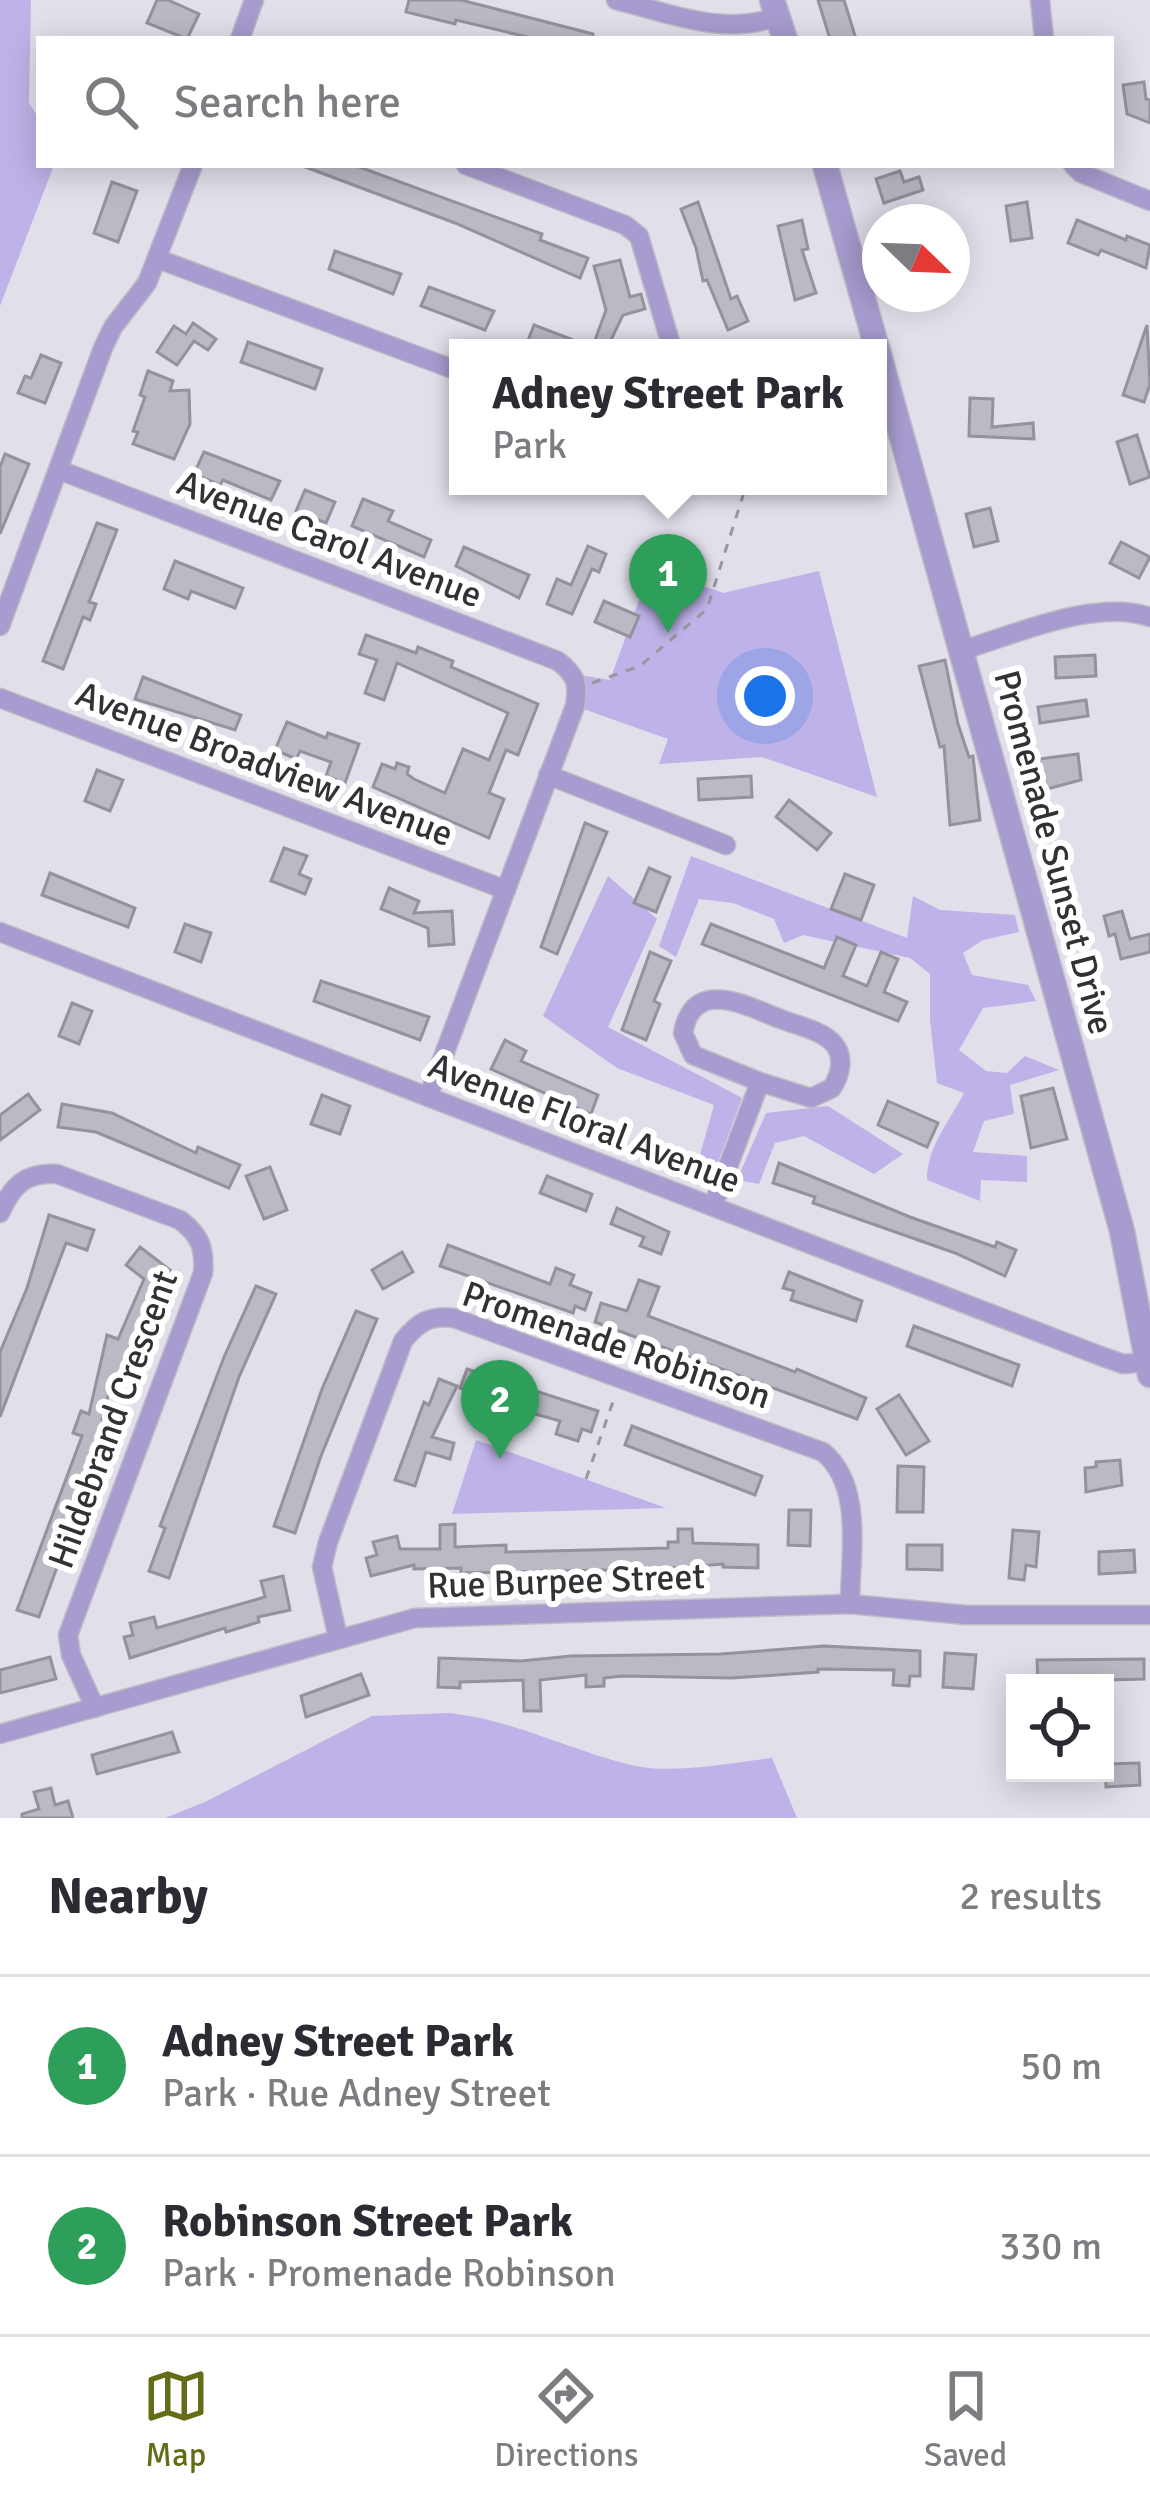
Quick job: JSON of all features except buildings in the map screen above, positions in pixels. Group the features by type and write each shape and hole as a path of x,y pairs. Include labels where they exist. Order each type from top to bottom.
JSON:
{"street":[{"path":"241,36 254,0"},
{"path":"616,0 730,26 779,18"},
{"path":"1040,0 1044,36"},
{"path":"0,626 103,348 113,327 147,284 193,168"},
{"path":"474,168 625,226 639,236 669,339"},
{"name":"Promenade Sunset Drive","path":"826,168 875,339"},
{"path":"1076,168 1150,201"},
{"path":"158,259 449,368"},
{"name":"Promenade Sunset Drive","path":"889,434 962,650 1122,1232 1149,1368"},
{"name":"Avenue Carol Avenue","path":"59,470 559,661 576,681"},
{"path":"962,650 1105,611 1150,617"},
{"path":"428,1097 548,775 576,681"},
{"name":"Avenue Broadview Avenue","path":"0,698 506,890"},
{"path":"548,775 726,845"},
{"name":"Avenue Floral Avenue","path":"0,932 1123,1364 1149,1368"},
{"path":"729,1000 824,1036 839,1053 839,1077 822,1096 800,1097 760,1082 693,1055 682,1033 692,1009 703,1001 729,1000"},
{"path":"712,1206 760,1082"},
{"name":"Hildebrand Crescent","path":"0,1213 10,1190 23,1180 38,1173 56,1174 180,1220 202,1244 203,1273 68,1635 71,1655 95,1708"},
{"name":"Promenade Robinson","path":"338,1638 322,1567 328,1542 403,1341 418,1323 437,1316 454,1318 823,1452 837,1464 849,1492 850,1604"},
{"name":"Rue Burpee Street","path":"0,1734 415,1618 850,1604 966,1615 1150,1615"}],"path":[{"path":"576,681 640,666 707,609 743,495"},
{"path":"586,1479 621,1378"}],"shaded area":[{"path":"0,0 31,0 29,103 36,114 36,168 53,168 0,306"},
{"path":"651,567 723,593 819,571 877,797 762,757 659,764 668,739 575,706 574,674 610,680"},
{"path":"691,856 907,938 913,896 940,910 1015,915 1019,932 983,940 963,953 972,975 1028,985 1036,1001 983,1008 959,1050 986,1071 1007,1073 1025,1056 1059,1070 1010,1085 1014,1114 984,1121 973,1152 1027,1156 1027,1182 981,1180 980,1201 927,1180 934,1146 964,1093 937,1083 930,974 910,958 803,935 784,943 774,919 733,903 699,899 676,957 659,946"},
{"path":"608,876 657,919 608,1027 742,1098 718,1162 698,1162 714,1105 617,1068 543,1016"},
{"path":"828,1106 903,1154 874,1174 804,1136 775,1143 759,1184 737,1180 766,1113"},
{"path":"476,1440 666,1508 452,1514"},
{"path":"449,1713 496,1722 647,1768 772,1758 797,1818 165,1818 372,1716"}],"place":[{"name":"Adney Street Park","path":"668,633"},
{"name":"Robinson Street Park","path":"500,1459"}]}
